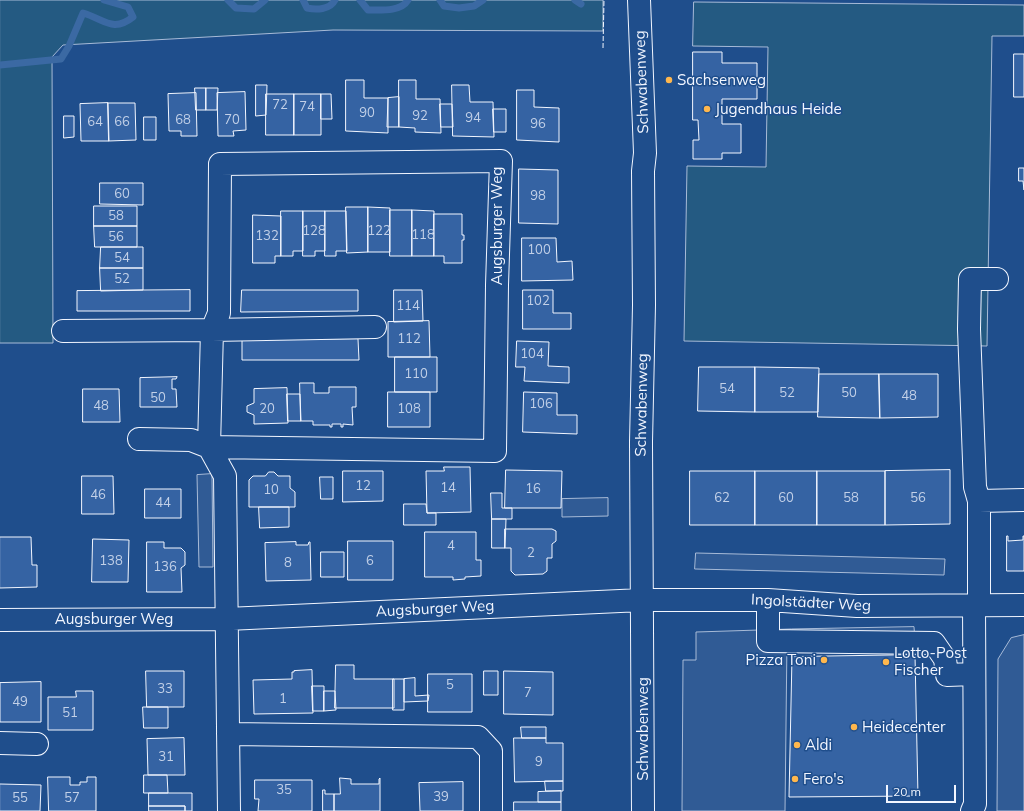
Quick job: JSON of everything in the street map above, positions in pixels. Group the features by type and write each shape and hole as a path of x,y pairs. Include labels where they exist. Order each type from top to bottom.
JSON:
{"street":[{"name":"Schwabenweg","path":"639,0 645,153 643,171 644,305 641,442 643,811"},
{"name":"Augsburger Weg","path":"139,439 191,440 210,448 495,451 500,161 220,164 219,313 212,330 210,448 225,476 229,811"},
{"path":"972,811 975,804 974,674 979,501 975,487 969,329 970,279 997,279"},
{"path":"63,331 375,327"},
{"path":"979,501 1024,500"},
{"name":"Ingolstädter Weg","path":"642,600 768,600 857,606 1024,605"},
{"name":"Augsburger Weg","path":"0,620 227,619 642,600"},
{"path":"768,600 768,641 934,643 945,658 947,675 974,674"},
{"path":"228,734 478,737 491,751 491,811"},
{"path":"0,743 37,744"}],"shaded area":[{"path":"0,0 603,0 603,31 333,30 63,45 52,57 53,343 0,343"},
{"path":"694,2 1024,5 1024,36 992,36 987,346 684,341 687,166 766,167 768,47 693,46"},
{"path":"212,474 213,567 199,567 197,475"},
{"path":"608,498 608,516 562,517 562,499"},
{"path":"696,553 945,559 944,575 695,569"},
{"path":"914,627 915,640 787,639 785,811 682,811 683,660 696,660 696,632"},
{"path":"1024,635 1024,811 997,811 998,659 1011,638"}],"building":[{"name":"Jugendhaus Heide","path":"693,52 722,52 722,63 757,63 757,99 722,99 722,124 741,124 741,153 722,153 722,159 693,159 693,140 699,140 698,120 693,120"},
{"path":"1014,54 1024,54 1024,97 1014,97"},
{"path":"346,80 364,80 364,98 388,98 388,133 346,131"},
{"path":"399,80 416,80 416,99 440,99 441,133 415,132 415,128 399,127"},
{"path":"256,85 267,85 266,115 256,116"},
{"path":"452,85 469,85 470,102 493,102 494,137 453,136"},
{"path":"195,88 206,88 206,110 196,110"},
{"path":"206,88 218,88 217,110 206,110"},
{"path":"517,90 534,90 534,107 559,108 559,142 517,140"},
{"path":"245,92 246,130 233,131 234,136 218,136 217,93"},
{"path":"196,93 197,136 181,136 181,131 169,131 168,94"},
{"path":"266,94 294,94 294,135 266,135"},
{"path":"294,94 321,94 321,135 294,135"},
{"path":"321,94 331,94 332,119 321,119"},
{"path":"399,97 399,127 387,127 388,98"},
{"path":"108,103 135,103 136,140 109,141"},
{"path":"108,103 109,141 81,141 80,104"},
{"path":"440,104 452,104 453,127 441,127"},
{"path":"493,109 506,109 506,132 494,132"},
{"path":"64,116 74,116 74,137 64,138"},
{"path":"144,117 156,117 156,140 144,140"},
{"path":"1019,168 1024,168 1024,190 1023,181 1019,181"},
{"path":"519,169 558,170 558,224 519,223"},
{"path":"100,183 143,183 143,205 100,204"},
{"path":"94,206 137,206 137,226 94,226"},
{"path":"346,207 368,207 368,252 347,253"},
{"path":"368,207 390,208 390,252 368,252"},
{"path":"390,210 412,210 412,256 390,256"},
{"path":"412,210 434,211 434,256 412,256"},
{"path":"281,211 303,211 303,251 293,251 293,256 281,256"},
{"path":"303,211 325,211 325,251 315,251 315,256 303,256"},
{"path":"325,211 346,211 347,251 336,251 336,256 325,256"},
{"path":"434,214 462,214 462,235 464,235 464,240 462,240 462,263 444,263 444,256 434,256"},
{"path":"253,215 281,216 281,256 275,256 275,263 253,263"},
{"path":"94,226 137,226 137,247 95,247"},
{"path":"522,238 556,238 557,262 572,261 573,280 522,281"},
{"path":"101,247 143,247 143,268 100,268"},
{"path":"100,268 143,268 143,290 101,291"},
{"path":"190,290 190,311 77,311 77,291"},
{"path":"242,290 358,290 358,311 241,312"},
{"path":"394,290 422,290 423,321 394,322"},
{"path":"523,290 553,290 553,313 571,313 571,329 523,329"},
{"path":"429,321 430,357 388,357 388,322"},
{"path":"358,339 359,360 242,360 242,340"},
{"path":"517,341 549,342 548,366 569,367 569,383 524,381 525,367 516,367"},
{"path":"395,357 437,357 437,392 395,392"},
{"path":"699,367 755,367 755,412 698,411"},
{"path":"755,367 819,368 818,412 755,412"},
{"path":"819,374 879,374 880,418 818,417"},
{"path":"879,374 938,374 938,417 880,418"},
{"path":"177,377 176,379 172,379 172,389 176,389 177,407 140,407 140,378"},
{"path":"300,383 314,383 314,393 329,393 329,387 356,387 356,407 352,407 353,425 343,424 343,427 341,427 341,424 332,424 332,427 330,427 330,425 313,425 313,421 301,421"},
{"path":"287,388 288,423 254,424 254,415 247,412 247,406 254,403 254,389"},
{"path":"83,389 119,389 120,422 83,422"},
{"path":"388,392 430,392 430,427 388,427"},
{"path":"524,392 557,393 557,415 577,415 577,434 523,432"},
{"path":"287,394 300,394 301,421 288,421"},
{"path":"444,467 470,467 471,512 427,513 426,471 444,471"},
{"path":"506,470 562,471 561,508 505,508"},
{"path":"950,470 950,524 885,525 885,471"},
{"path":"343,471 383,471 383,501 343,502"},
{"path":"690,471 755,471 755,525 690,525"},
{"path":"755,471 817,471 817,525 755,525"},
{"path":"817,471 885,471 885,525 817,525"},
{"path":"269,472 274,472 278,476 290,476 290,488 295,492 295,507 249,507 249,480 253,476 265,476"},
{"path":"82,476 113,476 114,514 82,514"},
{"path":"320,477 333,477 333,499 321,499"},
{"path":"145,489 181,489 181,518 145,518"},
{"path":"491,493 502,493 502,508 512,508 512,519 492,519"},
{"path":"404,504 426,504 427,513 436,513 436,525 404,525"},
{"path":"259,507 289,507 289,527 260,528"},
{"path":"492,519 506,519 505,548 492,548"},
{"path":"505,529 552,529 556,531 556,541 552,544 552,558 547,558 547,571 543,574 515,575 511,571 511,548 505,548"},
{"path":"425,532 476,532 476,560 481,560 481,576 465,577 465,579 453,580 453,577 425,577"},
{"path":"1007,536 1008,541 1023,540 1024,536 1024,571 1007,571"},
{"path":"0,537 31,537 32,565 37,565 37,587 0,588"},
{"path":"93,539 129,540 128,582 92,582"},
{"path":"348,541 393,541 393,580 348,580"},
{"path":"147,542 164,542 164,548 181,548 185,552 185,565 181,568 182,592 147,592"},
{"path":"296,542 296,545 308,545 310,542 311,580 266,581 265,543"},
{"path":"321,552 344,552 344,577 321,577"},
{"name":"Heidecenter","path":"915,655 918,796 789,797 792,657"},
{"path":"336,665 354,665 354,679 394,679 394,708 335,708"},
{"path":"312,670 313,713 254,714 253,680 292,679 292,672 294,671"},
{"path":"146,671 184,671 184,707 147,707"},
{"path":"484,671 498,671 498,695 484,695"},
{"path":"504,671 553,672 553,715 504,714"},
{"path":"428,674 472,674 472,712 428,712"},
{"path":"415,678 415,696 429,695 428,701 404,702 404,679"},
{"path":"393,679 404,679 404,710 393,710"},
{"path":"41,682 41,722 0,722 0,683"},
{"path":"312,686 324,686 324,711 313,711"},
{"path":"76,691 93,691 93,730 48,730 48,697 76,697"},
{"path":"324,691 335,691 336,710 324,711"},
{"path":"143,707 168,707 168,728 144,728"},
{"path":"521,727 546,727 546,738 522,738"},
{"path":"184,738 185,775 148,775 147,739"},
{"path":"514,738 546,738 546,743 563,743 563,781 515,782"},
{"path":"144,775 167,775 168,793 144,793"},
{"path":"48,777 70,777 70,785 80,785 80,782 87,782 87,777 96,777 96,811 49,811"},
{"path":"340,778 351,779 351,784 379,784 380,778 380,811 334,811 334,794 340,794"},
{"path":"255,780 312,780 312,811 258,811 259,799 255,799"},
{"path":"545,781 563,781 563,791 546,791"},
{"path":"463,782 463,811 420,811 419,783"},
{"path":"0,784 41,785 40,811 0,811"},
{"path":"323,790 325,790 325,794 334,794 334,811 323,811"},
{"path":"561,791 561,802 538,802 538,792"},
{"path":"149,793 192,793 192,811 185,811 185,806 149,806"},
{"path":"514,802 561,802 561,811 514,811"},
{"path":"149,806 185,806 185,811 149,811"}],"waterway":[{"path":"0,65 61,59 69,46 83,13 114,24 126,22 133,17 128,7 104,0"},
{"path":"228,0 236,8 254,9 265,0"},
{"path":"303,0 307,8 314,9 330,6 335,0"},
{"path":"360,0 368,10 390,10 400,7 408,0"},
{"path":"440,0 444,6 459,8 474,6 483,0"},
{"path":"575,0 581,4"}],"fence":[{"path":"603,48 604,0"}],"place":[{"name":"Sachsenweg","path":"669,80"},
{"name":"Jugendhaus Heide","path":"707,109"},
{"name":"Pizza Toni","path":"824,660"},
{"name":"Lotto-Post Fischer","path":"886,662"},
{"name":"Heidecenter","path":"854,727"},
{"name":"Aldi","path":"797,745"},
{"name":"Fero's","path":"795,779"}]}
